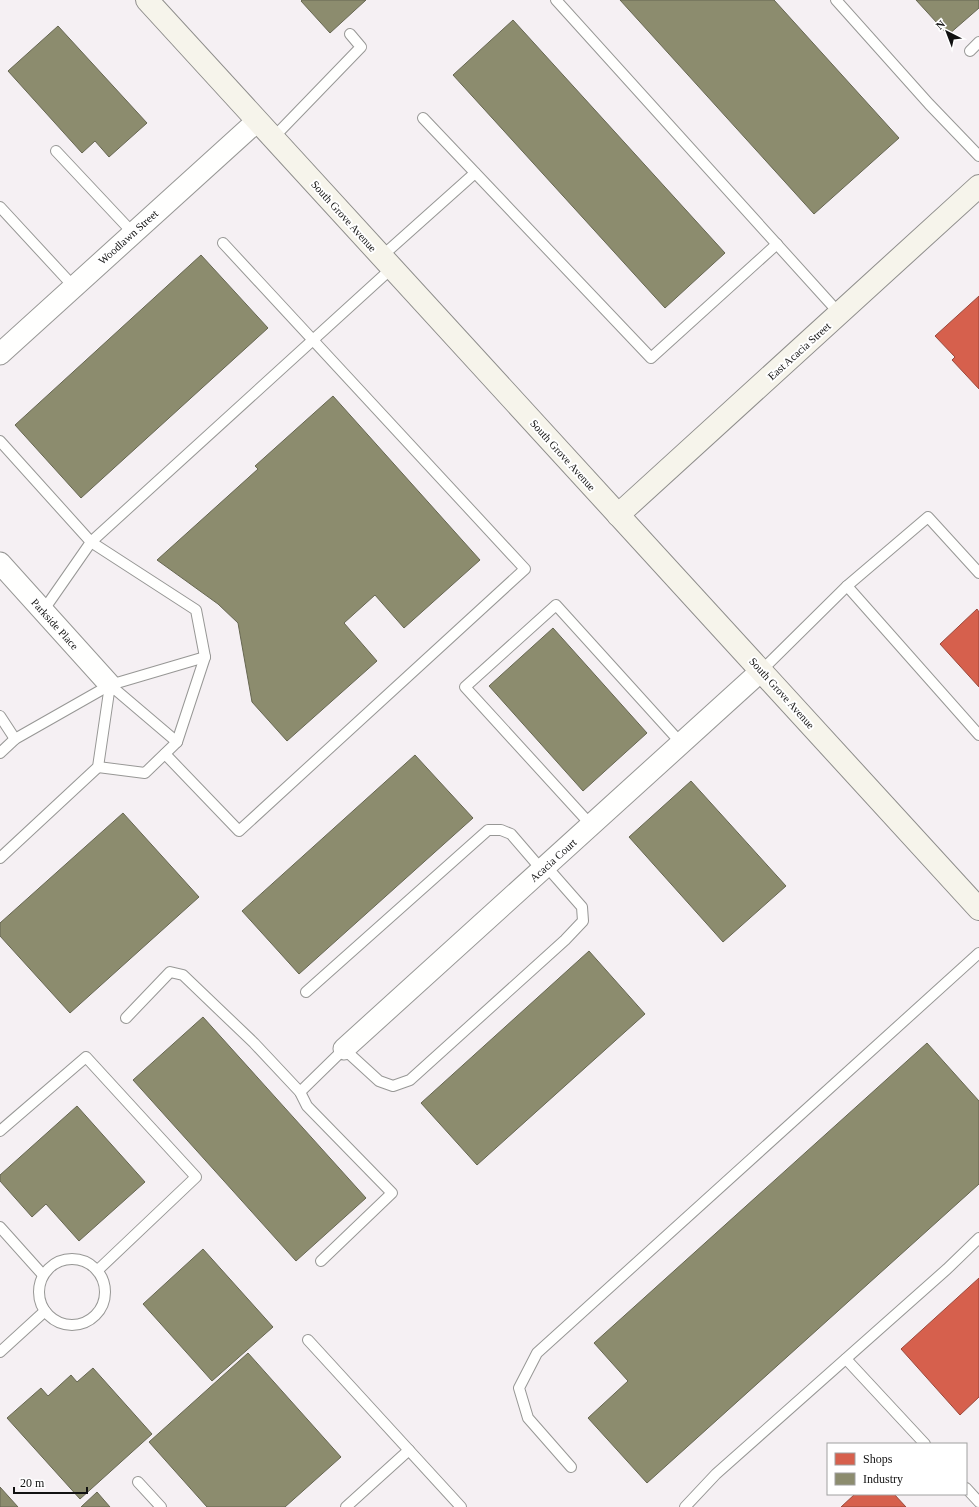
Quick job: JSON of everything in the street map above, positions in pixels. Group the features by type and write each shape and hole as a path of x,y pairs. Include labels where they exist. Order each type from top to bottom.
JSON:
{"main road":[{"name":"South Grove Avenue","path":"147,0 618,515 762,670 979,909"},
{"name":"East Acacia Street","path":"618,515 979,186"}],"street":[{"name":"Woodlawn Street","path":"0,354 257,121"},
{"name":"Parkside Place","path":"0,563 110,685"},
{"name":"Acacia Court","path":"344,1049 762,670"}],"lane":[{"path":"556,0 840,313"},
{"path":"836,0 929,104 979,156"},
{"path":"273,138 361,47 350,34"},
{"path":"970,51 979,42"},
{"path":"423,118 651,358 777,244"},
{"path":"56,151 133,233"},
{"path":"43,611 91,542 312,340 475,173"},
{"path":"0,207 74,287"},
{"path":"165,754 239,831 525,569 223,243"},
{"path":"0,441 91,542 196,610 205,657 177,742 145,773 98,767"},
{"path":"762,670 848,586 928,517 979,573"},
{"path":"848,586 979,735"},
{"path":"591,825 465,687 470,682 556,605 681,743"},
{"path":"0,754 15,739 110,685 205,657"},
{"path":"110,685 177,742"},
{"path":"0,858 98,767 110,685"},
{"path":"0,716 15,739"},
{"path":"300,1092 344,1049 379,1081 393,1086 410,1080 565,940 583,921 582,907 512,834 501,830 488,830 306,992"},
{"path":"571,1467 528,1418 519,1388 537,1353 979,953"},
{"path":"126,1018 170,972 183,975 254,1043 300,1092 307,1106 380,1182 392,1192 321,1261"},
{"path":"0,1131 86,1057 196,1177 98,1270"},
{"path":"0,1228 43,1275"},
{"path":"685,1507 716,1474 947,1269 979,1238"},
{"path":"70,1258 80,1259 90,1263 98,1270 104,1280 106,1292 104,1303 99,1313 90,1321 79,1325 68,1325 57,1322 48,1316 38,1296 39,1285 43,1275 50,1266 59,1261 70,1258"},
{"path":"0,1352 45,1311"},
{"path":"308,1340 461,1507"},
{"path":"846,1359 924,1443"},
{"path":"346,1507 409,1450"},
{"path":"138,1482 161,1507"},
{"path":"967,1489 979,1502"}],"shaded area":[{"path":"0,0 979,0 979,1507 0,1507"}],"building: Shops":[{"path":"979,296 979,389 952,360 955,357 935,336"},
{"path":"977,609 979,612 979,687 940,644"},
{"path":"979,1278 979,1397 960,1415 901,1349"},
{"path":"854,1495 895,1495 906,1507 841,1507"}],"building: Industry":[{"path":"366,0 330,33 301,1"},
{"path":"620,0 774,0 899,138 814,214"},
{"path":"916,0 979,0 979,8 948,35"},
{"path":"513,20 725,253 665,308 453,75"},
{"path":"58,26 147,123 109,157 95,141 82,153 8,71"},
{"path":"201,255 268,328 81,498 15,425"},
{"path":"333,396 480,560 404,628 375,595 344,623 377,661 287,741 252,702 238,623 218,604 157,560 258,469 255,466"},
{"path":"553,628 647,733 583,791 489,686"},
{"path":"415,755 473,818 299,974 242,911"},
{"path":"691,781 786,886 723,942 629,837"},
{"path":"123,813 199,897 70,1013 0,936 0,923"},
{"path":"589,951 645,1014 477,1165 421,1103"},
{"path":"203,1017 366,1198 296,1261 133,1080"},
{"path":"927,1043 979,1101 979,1184 647,1483 588,1418 628,1381 594,1343"},
{"path":"77,1106 145,1182 79,1241 46,1204 32,1217 0,1181 0,1175"},
{"path":"203,1249 273,1327 212,1381 143,1304"},
{"path":"248,1353 341,1457 285,1507 207,1507 149,1442"},
{"path":"93,1368 152,1434 80,1499 7,1418 41,1388 48,1396 71,1375 77,1382"},
{"path":"0,1487 18,1507 0,1507"},
{"path":"97,1492 110,1507 81,1507"}]}
